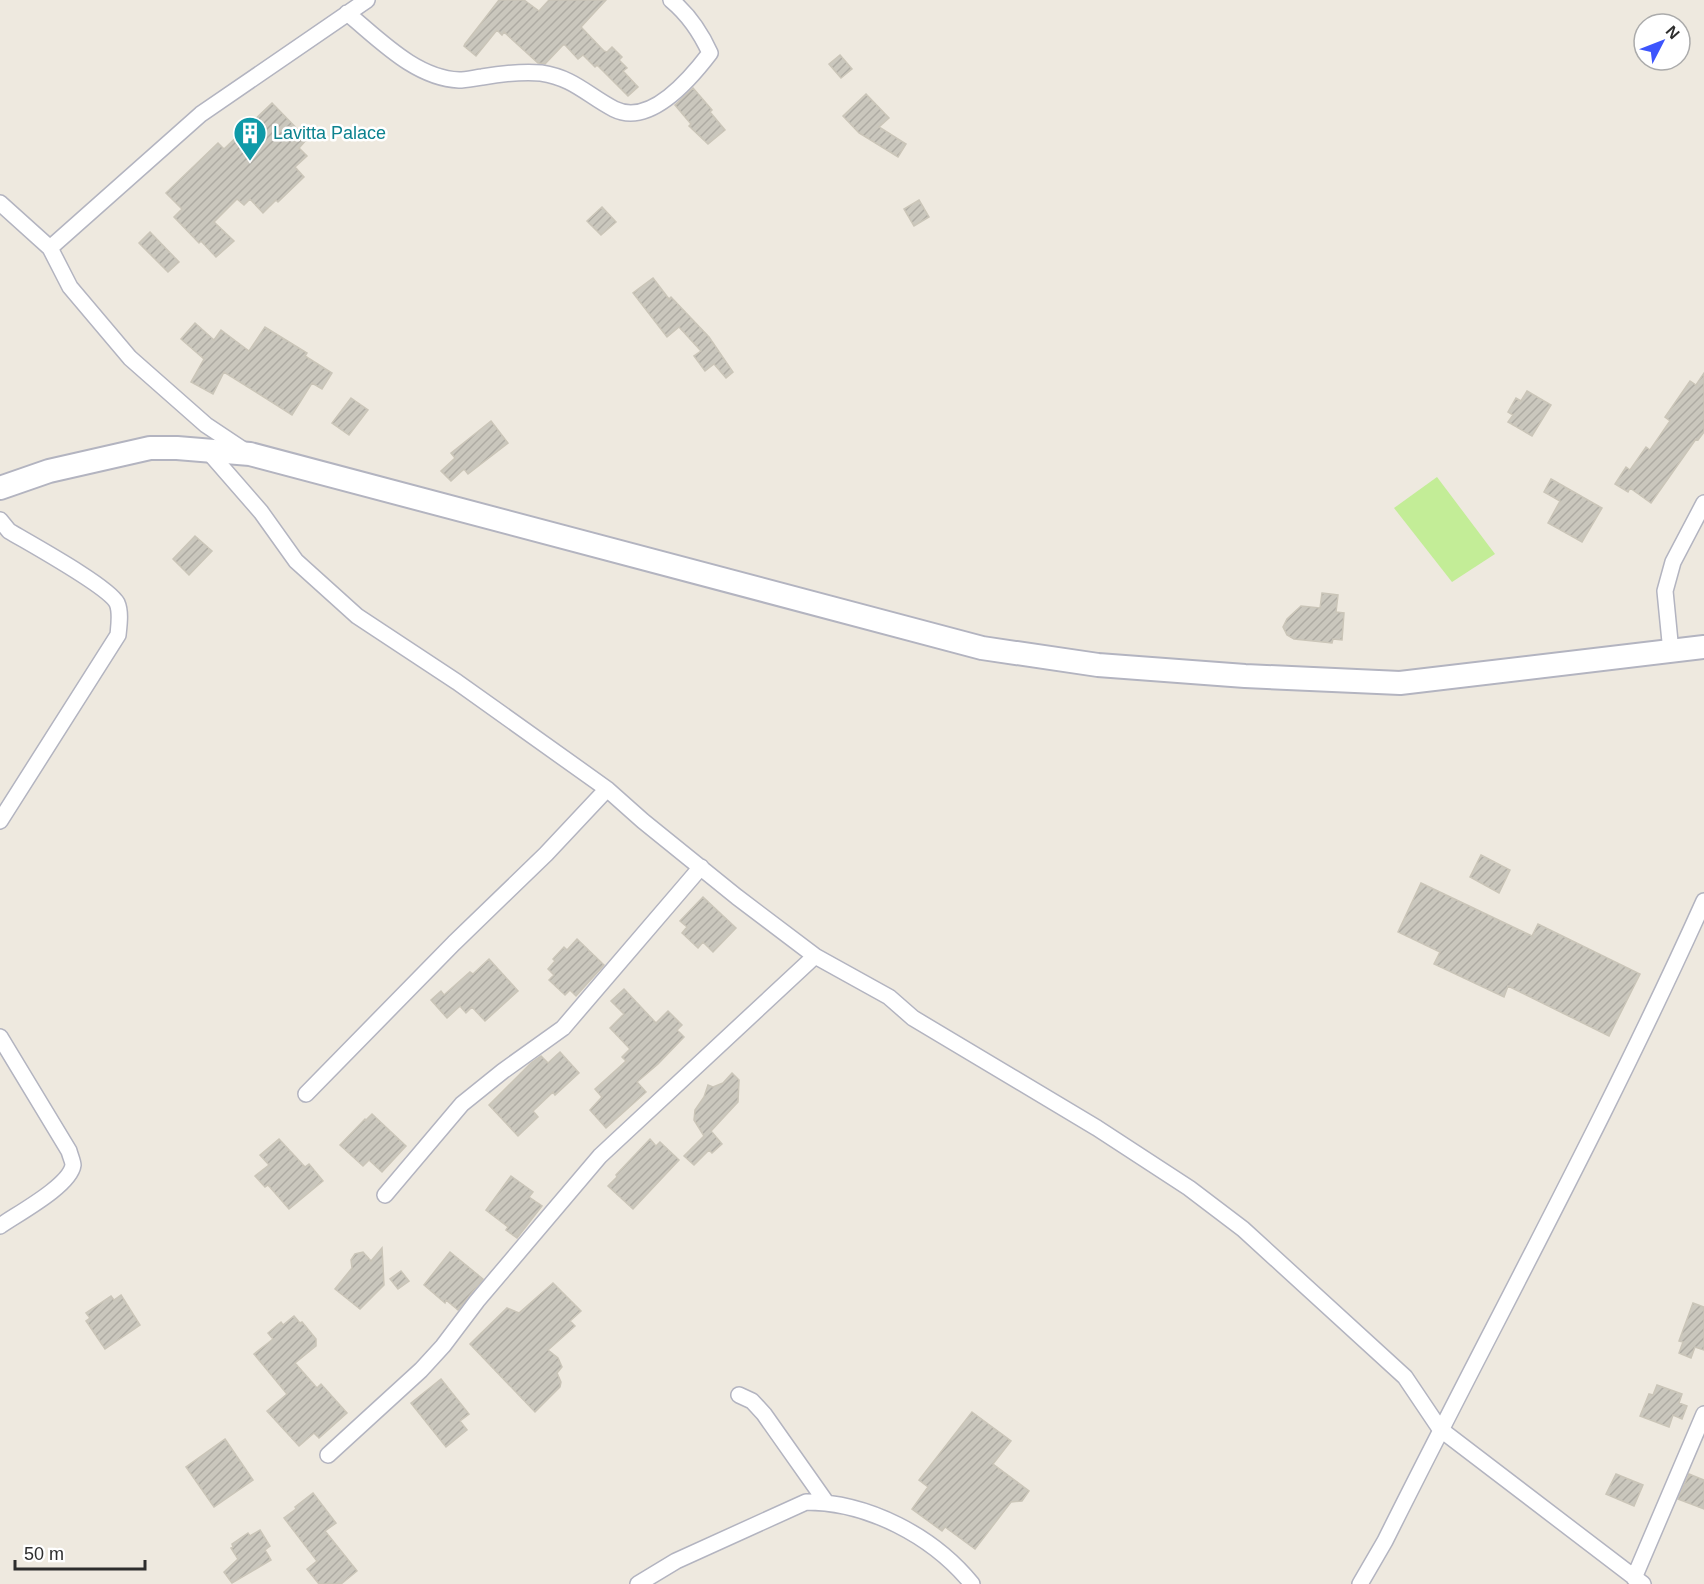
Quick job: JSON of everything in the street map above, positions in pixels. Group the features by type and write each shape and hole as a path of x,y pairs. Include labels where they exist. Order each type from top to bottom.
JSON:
{"street":[{"path":"50,248 201,114 367,0"},
{"path":"347,13 411,65 439,76 459,80 539,73 567,79 616,110 633,112 653,108 669,96 694,74 710,53 701,34 685,12 671,0"},
{"path":"0,202 50,248 70,287 130,358 206,425 250,454"},
{"path":"0,488 49,471 150,448 250,454 982,648 1098,665 1245,676 1400,683 1704,647"},
{"path":"207,450 261,512 296,561 357,616 457,682 607,789 643,821 815,956 889,997 913,1018 1097,1128 1189,1188 1243,1229 1405,1377 1440,1429 1638,1581 1704,1414"},
{"path":"1671,652 1665,591 1673,562 1704,503"},
{"path":"0,520 9,531 103,589 117,603 119,617 118,635 0,821"},
{"path":"306,1094 454,943 546,854 607,789"},
{"path":"385,1195 462,1104 563,1028 701,867"},
{"path":"1360,1584 1385,1541 1667,983 1704,902"},
{"path":"328,1455 422,1370 477,1300 600,1156 815,956"},
{"path":"0,1037 69,1151 73,1165 67,1177 55,1189 0,1226"},
{"path":"739,1395 752,1401 764,1414 826,1502"},
{"path":"638,1584 676,1561 806,1502 826,1502 891,1521 958,1567 972,1584"}],"green space":[{"path":"1437,477 1495,554 1452,582 1394,508"}],"building":[{"path":"499,0 524,0 539,11 549,0 606,0 581,27 604,51 607,52 612,47 622,57 619,60 627,68 623,71 638,87 628,96 597,65 595,67 583,55 578,59 565,45 545,64 538,63 504,32 502,35 497,30 476,56 464,46"},
{"path":"840,55 852,69 841,78 829,64"},
{"path":"693,88 725,130 708,144 689,126 691,124 675,105"},
{"path":"866,94 889,118 879,127 906,144 898,157 859,133 843,116"},
{"name":"Lavitta Palace","path":"272,103 307,139 299,148 307,156 295,167 304,177 263,213 250,199 244,205 237,199 214,222 234,241 216,257 174,217 182,209 166,193 218,143 224,149"},
{"path":"919,200 929,217 914,226 904,209"},
{"path":"602,207 616,222 601,235 587,221"},
{"path":"150,232 179,262 168,272 139,243"},
{"path":"653,278 669,299 671,297 709,337 733,372 726,378 714,364 705,371 694,356 701,351 679,327 667,337 633,293"},
{"path":"195,323 214,340 221,330 249,351 265,327 307,353 305,356 332,373 322,389 312,383 292,415 224,372 213,394 191,382 204,359 181,339"},
{"path":"1704,373 1704,432 1698,440 1696,439 1651,503 1630,488 1628,492 1615,484 1626,467 1630,470 1646,447 1650,450 1670,421 1665,417 1690,381 1696,385"},
{"path":"1527,391 1551,405 1532,436 1508,422 1513,415 1508,412 1516,398 1521,401"},
{"path":"351,398 368,410 349,435 332,423"},
{"path":"491,421 508,443 468,474 464,469 451,481 441,471 455,458 451,453"},
{"path":"1551,479 1602,508 1582,542 1548,523 1560,501 1544,492"},
{"path":"195,536 212,551 189,575 173,559"},
{"path":"1322,593 1338,595 1336,612 1344,613 1342,640 1333,639 1332,643 1294,639 1287,635 1283,627 1287,619 1301,606 1320,608"},
{"path":"1481,855 1510,870 1499,893 1470,877"},
{"path":"1421,883 1532,936 1538,924 1640,974 1609,1036 1508,986 1504,997 1434,964 1440,952 1398,932"},
{"path":"703,897 736,928 713,952 703,942 698,948 682,933 687,927 680,921"},
{"path":"577,939 604,965 576,996 570,990 565,995 549,980 554,975 548,969 555,961 553,959 564,947 567,950"},
{"path":"489,959 518,991 485,1021 472,1007 466,1013 460,1006 447,1018 431,1000 441,991 444,995"},
{"path":"624,989 656,1023 668,1011 682,1025 677,1030 684,1037 637,1082 646,1092 606,1128 590,1110 602,1097 595,1089 626,1061 622,1057 630,1049 610,1028 624,1014 611,1001"},
{"path":"560,1052 579,1073 555,1095 553,1092 533,1111 538,1117 518,1136 489,1105 531,1063 541,1056 548,1063"},
{"path":"732,1073 739,1080 738,1102 711,1131 722,1144 712,1153 709,1150 694,1165 684,1156 704,1136 694,1120 695,1110 704,1097 708,1085 713,1087 723,1083"},
{"path":"372,1114 406,1146 382,1172 369,1160 363,1166 340,1145"},
{"path":"279,1139 305,1167 309,1164 323,1181 289,1209 268,1185 265,1187 255,1176 269,1165 260,1155"},
{"path":"650,1139 656,1146 660,1142 679,1160 633,1209 608,1186"},
{"path":"511,1176 533,1192 529,1197 542,1206 517,1238 506,1230 508,1227 486,1210"},
{"path":"382,1248 384,1285 360,1309 335,1289 352,1268 351,1260 355,1254 363,1252 371,1261"},
{"path":"450,1252 483,1279 458,1310 446,1300 445,1303 424,1285"},
{"path":"401,1271 409,1281 398,1289 390,1279"},
{"path":"553,1283 581,1311 570,1321 575,1326 548,1350 558,1358 562,1367 557,1373 561,1382 560,1387 535,1412 470,1344 507,1308 519,1313"},
{"path":"121,1295 140,1325 105,1349 86,1321 90,1318 86,1313 111,1296 114,1300"},
{"path":"1693,1303 1704,1307 1704,1350 1695,1347 1691,1358 1679,1353 1683,1342 1679,1341"},
{"path":"294,1316 316,1339 316,1346 295,1363 317,1388 321,1384 347,1413 319,1438 314,1433 299,1446 267,1411 287,1394 254,1354 273,1339 268,1333 281,1322 283,1325"},
{"path":"441,1379 469,1414 460,1421 467,1430 446,1447 411,1403"},
{"path":"1657,1385 1682,1394 1679,1403 1687,1406 1682,1419 1673,1415 1669,1427 1640,1416 1649,1394 1653,1395"},
{"path":"972,1412 1011,1441 993,1464 1029,1491 1022,1501 1011,1502 975,1549 945,1527 942,1531 912,1509 928,1487 919,1480"},
{"path":"225,1439 253,1480 214,1507 186,1467"},
{"path":"1616,1474 1643,1485 1634,1506 1606,1494"},
{"path":"1689,1474 1704,1480 1704,1509 1678,1499"},
{"path":"313,1493 336,1523 325,1531 357,1571 341,1584 319,1584 307,1569 317,1561 284,1518"},
{"path":"260,1530 270,1546 265,1550 271,1560 232,1583 224,1572 238,1559 231,1548 232,1544 248,1533 250,1536"}],"place":[{"name":"Lavitta Palace","path":"250,162"}]}
